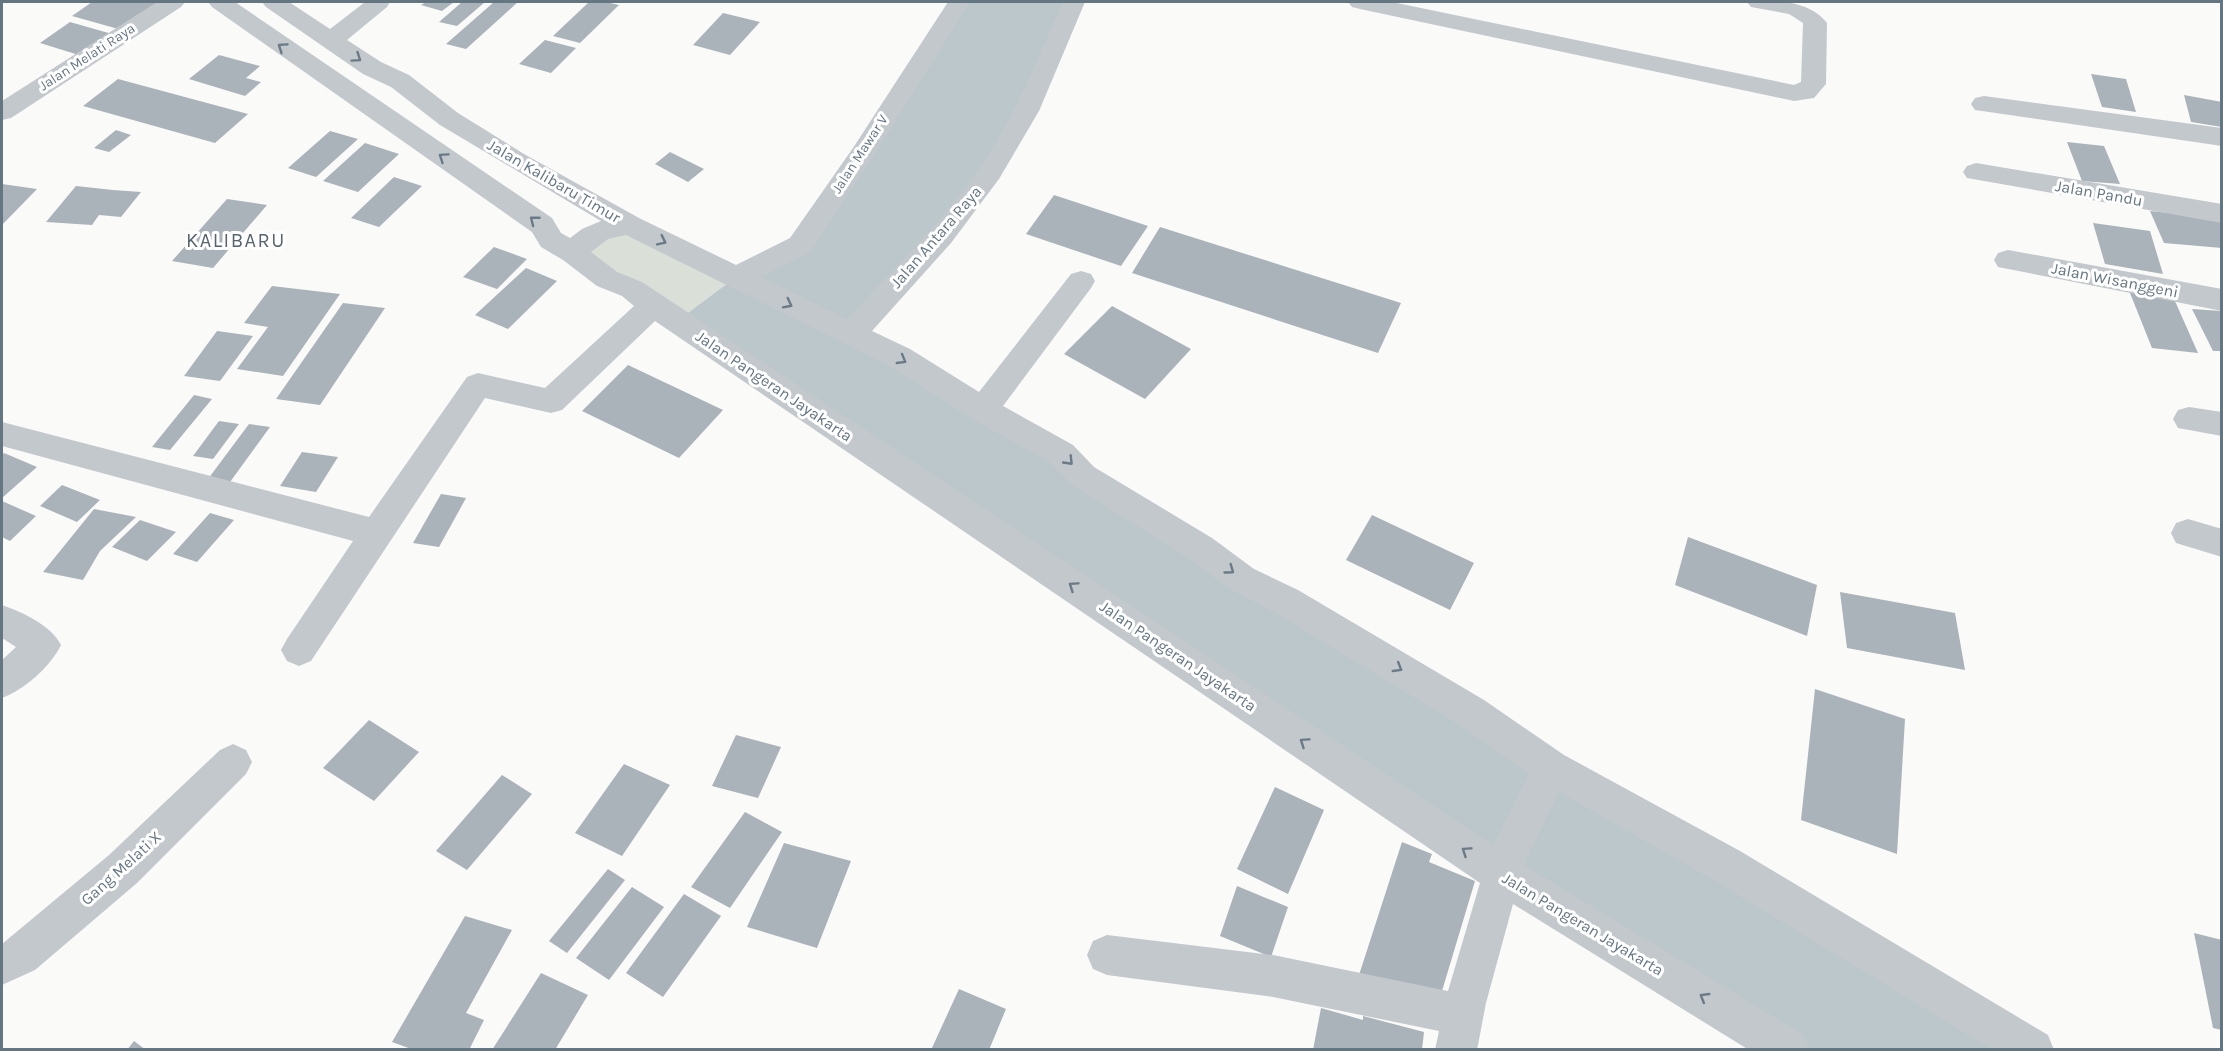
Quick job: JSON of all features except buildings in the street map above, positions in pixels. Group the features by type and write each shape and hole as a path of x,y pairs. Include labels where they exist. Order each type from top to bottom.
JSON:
{"street":[{"name":"Jalan Melati Raya","path":"2,112 173,2"},
{"path":"220,2 492,189 542,225 551,240 573,253 588,236 603,229 629,225"},
{"name":"Jalan Kalibaru Timur","path":"274,2 372,68 400,81 458,125 629,225 850,335"},
{"path":"331,40 379,2"},
{"name":"Jalan Mawar V","path":"736,278 800,244 862,154 959,2"},
{"name":"Jalan Antara Raya","path":"850,335 955,220 990,174 1016,131 1074,2"},
{"path":"1360,2 1432,9 1794,93 1805,92 1813,84 1815,23 1806,13 1796,9 1759,2"},
{"path":"1984,104 2222,137"},
{"path":"492,189 514,187 534,178 538,172"},
{"name":"Jalan Pandu","path":"1976,172 2222,214"},
{"name":"Jalan Pangeran Jayakarta","path":"573,253 607,279 632,289 1504,868 1743,1036 1789,1050"},
{"name":"Jalan Wisanggeni","path":"2008,260 2222,300"},
{"path":"983,410 1081,281"},
{"path":"300,650 376,533 478,385 551,401 653,305"},
{"path":"850,335 898,357 983,410 1062,454 1083,476 1200,548 1242,579 1286,601 1471,712 1551,768 1726,865 2033,1050"},
{"path":"2189,420 2222,424"},
{"path":"2,434 376,533"},
{"path":"2188,533 2222,543"},
{"path":"2,620 43,645 2,682"},
{"name":"Gang Melati X","path":"2,965 21,956 123,869 233,762"},
{"path":"1107,955 1273,976 1460,1032 1504,868 1551,768"}],"shaded area":[{"path":"959,2 1074,2 1016,131 850,334 2033,1049 1789,1049 677,321 736,277 800,244"},
{"path":"629,225 736,277 677,321 573,253"}],"district":[{"name":"KALIBARU","path":"236,240"}]}
